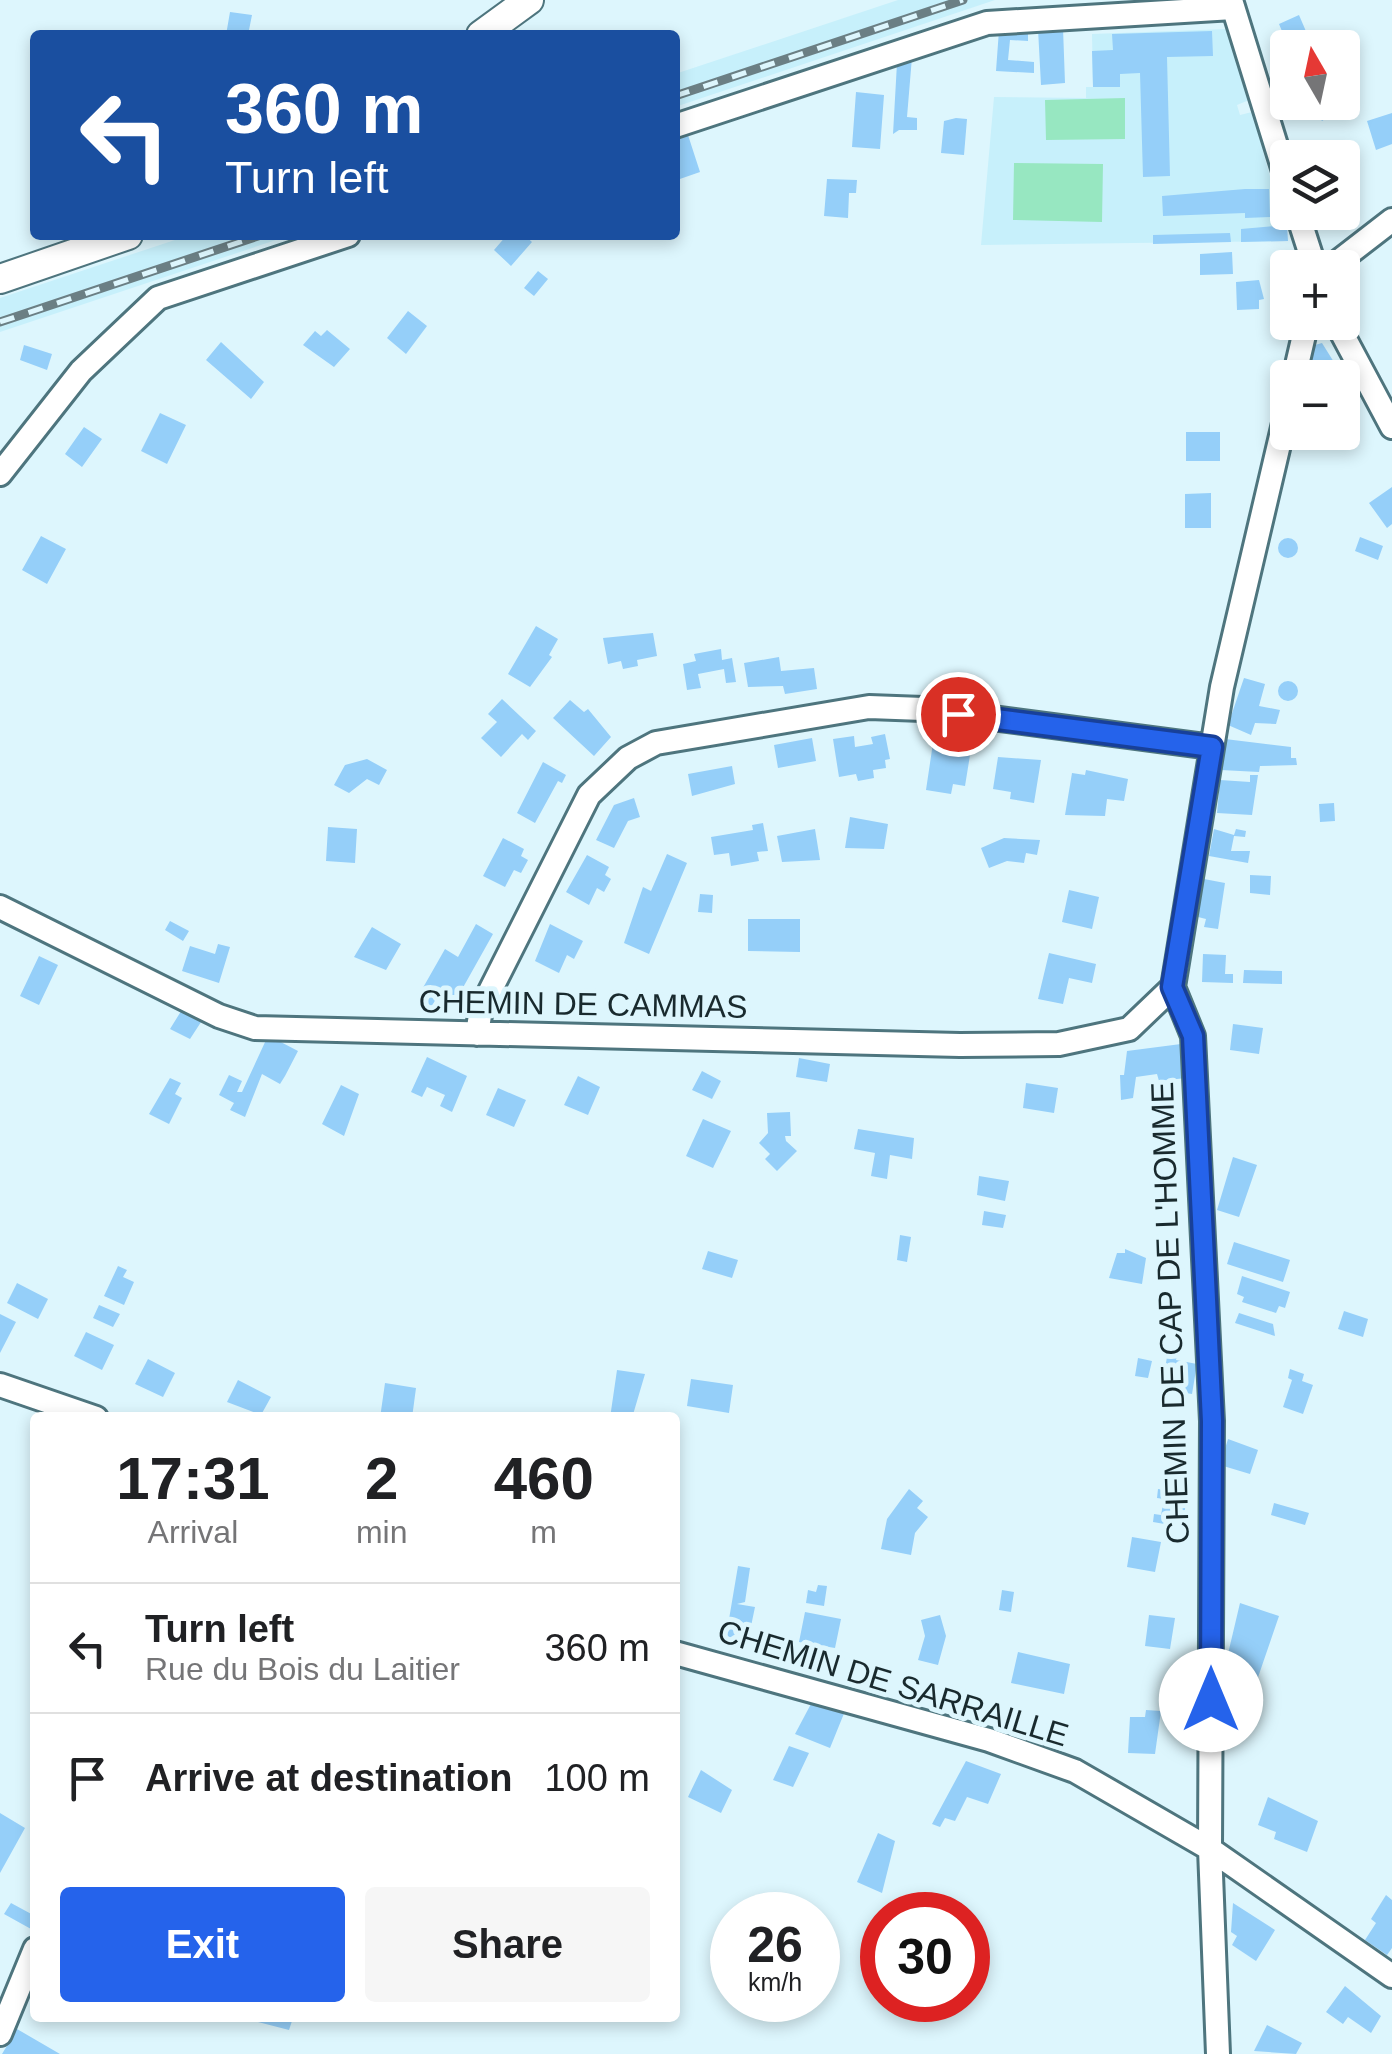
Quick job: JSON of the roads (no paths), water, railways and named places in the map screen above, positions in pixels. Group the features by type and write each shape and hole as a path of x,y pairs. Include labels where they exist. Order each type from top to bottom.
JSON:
{"main road":[{"path":"487,30 529,0"},
{"path":"0,279 113,240"}],"street":[{"path":"680,124 986,23 1232,4 1274,140"},
{"path":"1353,250 1392,220"},
{"path":"0,474 81,371 158,298 333,240"},
{"path":"1346,340 1392,427"},
{"path":"1172,987 1212,747 1278,450"},
{"path":"477,1034 481,1009 590,795 628,758 656,743 869,707 922,709 1212,747"},
{"name":"CHEMIN DE CAMMAS","path":"0,907 219,1016 255,1028 1059,1044 1129,1030 1172,987"},
{"name":"CHEMIN DE CAP DE L'HOMME","path":"1172,987 1193,1036 1212,1421 1210,1849 1218,2054"},
{"path":"0,1385 79,1412"},
{"name":"CHEMIN DE SARRAILLE","path":"680,1654 989,1740 1074,1771 1210,1849 1392,1976"},
{"path":"0,2034 30,1961"}],"railway":[{"path":"680,94 963,0"},
{"path":"0,322 246,240"}]}
